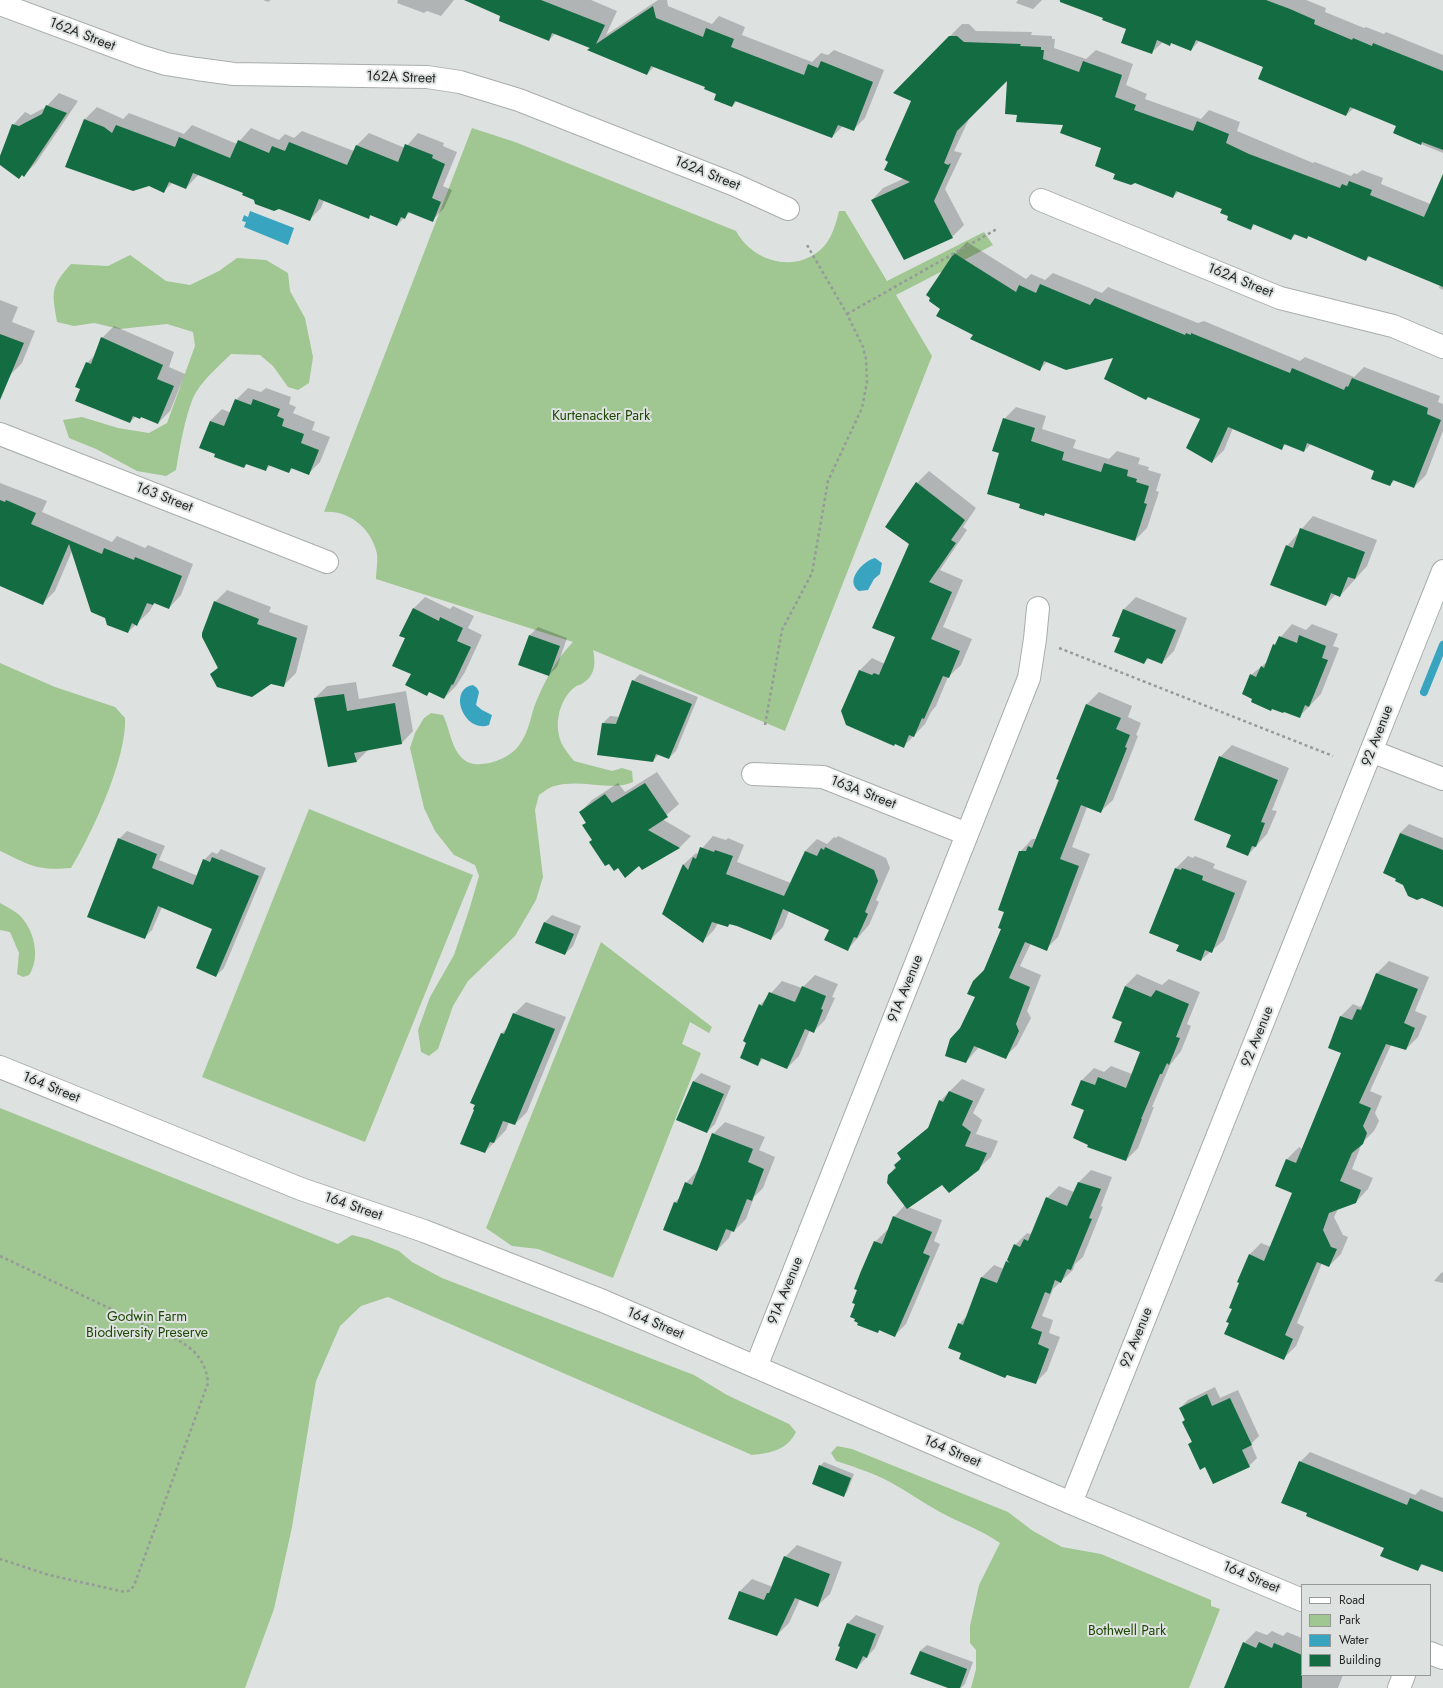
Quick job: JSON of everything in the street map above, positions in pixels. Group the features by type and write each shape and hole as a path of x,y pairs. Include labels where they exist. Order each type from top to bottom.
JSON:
{"street":[{"name":"162A Street","path":"0,4 140,56 166,64 197,70 234,74 427,77 460,82 519,100 734,185 788,209"},
{"name":"162A Street","path":"1041,200 1280,298 1393,326 1443,347"},
{"name":"163 Street","path":"0,434 328,562"},
{"name":"92 Avenue","path":"1071,1503 1443,571"},
{"name":"91A Avenue","path":"756,1367 1029,678 1038,608"},
{"path":"1371,751 1443,779"},
{"name":"163A Street","path":"754,774 823,777 967,834"},
{"name":"164 Street","path":"0,1067 301,1189 424,1231 595,1299 1071,1503 1301,1600"},
{"path":"1431,1653 1443,1658"},
{"path":"1399,1688 1404,1676"}],"path":[{"path":"847,314 997,229"},
{"path":"765,725 782,630 812,573 828,481 852,433 862,408 867,382 866,359 863,347 847,314 807,245"},
{"path":"1058,648 1333,756"},
{"path":"0,1256 175,1338 188,1346 200,1357 207,1371 208,1383 135,1583 131,1590 126,1592 49,1575 0,1559"}],"green space":[{"name":"Kurtenacker Park","path":"472,128 515,142 736,231 753,251 777,261 790,262 803,260 814,254 825,245 830,237 839,211 845,211 887,281 984,232 993,245 896,295 932,356 785,731 593,650 594,669 590,677 582,684 576,686 569,693 561,707 558,723 560,739 564,748 574,761 612,771 622,768 632,771 633,782 615,786 575,783 565,784 551,787 539,795 535,810 543,877 536,900 515,936 468,981 453,1006 438,1049 429,1056 421,1052 418,1030 430,997 454,955 479,876 475,865 454,855 435,831 424,808 410,748 415,733 424,718 431,713 443,715 453,744 463,759 475,764 483,764 491,763 505,757 516,749 523,739 528,729 534,707 546,681 561,656 573,642 376,579 377,554 365,529 358,523 342,514 324,512"},
{"path":"130,255 166,281 190,285 219,271 237,258 266,260 288,273 290,291 305,318 313,357 309,383 298,390 288,387 273,366 260,355 231,354 215,369 196,392 185,425 176,470 166,476 137,471 96,449 69,438 63,420 82,417 118,428 149,433 167,423 195,346 193,332 167,324 120,329 94,323 74,326 57,322 54,303 54,290 59,279 71,264 108,266"},
{"path":"0,663 55,687 115,707 125,718 124,735 120,754 107,795 89,836 71,868 41,868 0,851"},
{"path":"309,809 473,875 365,1142 202,1077"},
{"path":"0,903 21,916 31,932 35,947 35,954 32,969 29,975 23,977 17,974 19,953 10,932 0,930"},
{"path":"601,942 712,1027 709,1033 690,1022 682,1044 701,1053 613,1278 538,1249 512,1246 486,1228"},
{"name":"Godwin Farm Biodiversity Preserve","path":"0,1108 338,1244 352,1235 368,1239 399,1251 412,1262 442,1278 694,1375 727,1395 789,1424 796,1432 788,1443 778,1450 752,1455 388,1297 361,1306 340,1326 316,1381 292,1527 274,1609 245,1688 0,1688"},
{"name":"Bothwell Park","path":"837,1446 852,1449 1008,1512 1033,1531 1062,1547 1101,1554 1211,1600 1211,1606 1220,1609 1189,1688 971,1688 976,1669 976,1650 970,1643 970,1626 979,1585 1000,1543 986,1534 927,1505 884,1479 864,1470 836,1461 831,1453"}],"water":[{"path":"250,211 294,228 288,245 244,227 246,222 242,221 244,215 248,217"},
{"path":"875,558 882,563 880,574 874,579 868,590 859,591 853,582 854,577 865,563"},
{"path":"473,685 479,692 476,705 492,715 489,725 480,726 472,723 462,710 460,702 461,694 465,688"}],"building":[{"path":"464,0 541,0 605,25 596,44 653,6 656,18 703,37 706,28 734,39 731,47 804,75 808,64 818,68 821,61 873,82 854,131 838,125 832,138 735,101 732,107 714,100 716,94 704,89 705,87 651,66 647,75 587,50 590,48 552,33 549,41 499,21 500,16"},
{"path":"1060,0 1266,0 1290,9 1315,20 1314,24 1352,40 1353,38 1372,46 1373,43 1443,71 1443,150 1422,142 1421,145 1393,133 1396,126 1350,107 1346,116 1258,79 1263,67 1196,40 1191,51 1171,43 1170,46 1157,40 1152,54 1121,43 1126,29 1102,20 1103,18 1060,2"},
{"path":"949,36 957,36 964,42 1021,44 1020,46 1041,47 1041,50 1044,50 1043,59 1079,72 1083,61 1122,75 1115,97 1136,105 1134,110 1193,131 1197,121 1229,134 1226,143 1249,154 1340,188 1342,184 1347,186 1349,181 1372,190 1370,195 1424,217 1443,174 1443,287 1368,256 1366,261 1308,236 1307,239 1294,234 1291,240 1253,224 1251,230 1227,220 1228,216 1220,213 1222,209 1176,191 1173,198 1135,183 1131,185 1113,179 1115,174 1095,166 1101,148 1060,133 1063,125 1016,122 1017,115 1005,114 1007,81 957,131 944,163 948,165 951,163 934,201 953,238 904,260 871,200 910,182 884,170 888,162 885,160 911,101 893,93"},
{"path":"46,105 67,113 24,177 22,175 19,179 0,165 0,156 12,124 19,126 42,114"},
{"path":"84,119 104,127 112,133 116,125 175,147 179,137 230,158 238,140 269,153 272,146 285,151 289,142 347,165 356,145 398,162 405,144 433,155 432,158 445,164 432,198 441,202 433,222 408,212 405,219 401,217 397,226 370,215 369,219 319,199 310,221 279,209 274,211 255,204 254,200 242,195 243,193 193,173 186,189 169,182 164,193 149,186 133,191 65,167"},
{"path":"954,253 1016,292 1019,285 1036,293 1040,284 1090,305 1095,298 1185,335 1186,333 1191,335 1191,333 1290,373 1292,368 1344,390 1346,386 1348,387 1352,378 1428,408 1427,414 1441,420 1414,488 1393,480 1390,486 1371,479 1374,471 1307,443 1304,452 1284,444 1282,450 1228,427 1212,463 1186,448 1200,419 1148,397 1146,400 1104,379 1113,358 1066,370 1044,361 1040,371 970,339 973,335 936,316 940,309 929,301 930,298 926,295"},
{"path":"0,334 24,343 0,400"},
{"path":"101,337 163,365 157,379 174,386 158,424 141,417 140,419 133,416 130,423 75,401 80,389 75,387 86,362 91,364"},
{"path":"235,399 251,405 253,399 280,409 277,416 284,419 282,426 304,434 301,443 319,450 309,475 291,468 289,473 268,465 266,471 246,464 244,468 214,457 215,454 199,448 210,421 224,426"},
{"path":"1003,418 1035,428 1031,441 1064,452 1062,460 1101,472 1104,463 1128,470 1127,476 1137,479 1136,482 1149,486 1144,503 1147,504 1135,541 1045,513 1044,516 1019,508 1020,504 987,494 999,453 992,451"},
{"path":"916,482 965,520 951,540 956,543 929,582 952,592 931,639 960,651 949,678 943,676 924,719 922,718 914,737 909,735 904,748 895,744 894,746 846,725 841,711 859,670 872,675 874,673 879,675 895,637 872,628 909,544 885,527"},
{"path":"0,500 5,502 6,500 36,513 31,524 102,554 104,548 134,560 135,557 182,576 169,609 154,603 153,605 147,603 137,626 132,623 128,633 107,625 105,618 91,612 69,544 43,605 0,586"},
{"path":"1300,528 1365,552 1355,579 1348,577 1340,597 1331,593 1326,606 1270,585 1286,545 1293,548"},
{"path":"214,601 259,619 257,624 297,638 284,687 271,684 252,697 217,687 210,674 218,668 202,637 202,633"},
{"path":"413,608 439,621 440,617 463,628 457,641 471,647 453,685 452,684 444,699 429,692 427,696 405,685 411,674 392,666 405,638 399,636"},
{"path":"1123,609 1176,630 1162,664 1147,658 1144,664 1114,652 1120,638 1112,636"},
{"path":"529,635 560,646 549,676 518,665"},
{"path":"1299,635 1326,646 1322,658 1328,660 1309,707 1305,705 1300,718 1272,709 1271,711 1251,702 1252,699 1242,694 1250,674 1256,677 1261,666 1264,668 1273,644 1275,645 1279,636 1297,643"},
{"path":"632,680 692,704 669,759 656,754 653,762 597,755 602,723 616,724"},
{"path":"344,694 347,711 395,703 402,744 354,753 357,762 328,767 314,698"},
{"path":"1086,704 1121,718 1116,729 1130,735 1125,747 1127,748 1101,813 1081,805 1060,859 1079,866 1047,951 1025,942 1009,978 1030,987 1016,1024 1019,1031 1006,1059 974,1046 966,1063 945,1056 950,1039 960,1028 975,997 967,994 973,981 984,970 1001,929 998,928 1004,912 998,910 1019,851 1026,851 1028,846 1032,848 1059,780 1056,779"},
{"path":"1219,756 1278,780 1261,822 1265,823 1256,847 1252,846 1248,856 1226,847 1231,835 1194,820"},
{"path":"645,783 668,817 648,830 680,848 642,870 639,866 625,878 618,868 614,871 609,864 605,866 589,842 592,840 582,825 586,823 579,812 605,794 612,803"},
{"path":"1400,833 1443,850 1443,907 1422,898 1417,900 1408,896 1403,885 1395,881 1396,879 1383,873"},
{"path":"118,838 157,854 152,868 193,885 203,859 210,862 212,857 259,876 216,977 196,968 212,929 158,906 145,939 87,917"},
{"path":"700,847 733,856 726,874 784,896 805,851 817,856 821,848 824,850 825,847 874,870 878,881 865,912 868,914 857,938 854,937 848,951 824,940 829,930 783,909 771,940 737,926 729,924 728,927 712,922 703,943 662,914 683,864 688,870 693,857 696,859"},
{"path":"1175,868 1181,870 1182,868 1203,876 1202,880 1235,893 1212,953 1205,950 1201,961 1176,951 1179,945 1149,933"},
{"path":"544,922 574,934 565,955 535,943"},
{"path":"1376,973 1418,989 1404,1023 1415,1028 1406,1050 1386,1044 1359,1103 1371,1108 1363,1126 1367,1133 1363,1144 1352,1153 1340,1181 1361,1190 1356,1203 1329,1213 1323,1230 1331,1247 1337,1249 1329,1267 1317,1262 1285,1335 1293,1339 1284,1360 1224,1334 1229,1323 1226,1322 1232,1309 1229,1308 1239,1283 1237,1282 1249,1254 1264,1261 1292,1193 1275,1186 1286,1159 1296,1163 1341,1053 1328,1048 1340,1016 1352,1020 1357,1009 1361,1010"},
{"path":"802,986 826,996 821,1009 823,1010 814,1033 805,1029 787,1069 761,1058 758,1066 740,1058 746,1043 743,1041 759,1004 762,1006 769,992 795,1002"},
{"path":"1125,986 1151,997 1156,990 1189,1004 1176,1037 1180,1038 1169,1065 1167,1063 1162,1074 1160,1074 1141,1119 1126,1161 1087,1147 1088,1145 1073,1138 1084,1110 1071,1105 1081,1080 1095,1085 1098,1077 1126,1088 1140,1052 1114,1042 1122,1022 1112,1018"},
{"path":"513,1013 555,1029 515,1125 503,1121 494,1143 490,1142 485,1153 460,1144 474,1110 475,1105 470,1103 501,1033 504,1034"},
{"path":"693,1081 724,1094 707,1133 676,1120"},
{"path":"949,1091 973,1101 962,1125 971,1132 965,1146 987,1153 979,1170 949,1193 942,1185 907,1209 887,1183 888,1175 896,1168 894,1165 901,1159 897,1153 928,1128 939,1100 943,1102"},
{"path":"712,1133 753,1149 748,1162 764,1169 752,1201 747,1199 734,1232 726,1229 717,1251 663,1230 674,1202 677,1203 685,1182 692,1185"},
{"path":"1078,1182 1101,1189 1089,1218 1092,1219 1071,1270 1067,1269 1061,1283 1055,1280 1050,1294 1045,1292 1031,1328 1042,1332 1038,1344 1049,1349 1036,1384 1007,1375 1005,1378 959,1359 961,1353 948,1348 958,1323 963,1325 981,1277 997,1283 1006,1261 1010,1263 1007,1260 1014,1244 1020,1247 1024,1239 1028,1241 1046,1197 1067,1206"},
{"path":"893,1216 932,1232 923,1253 930,1256 895,1337 879,1330 878,1333 857,1325 858,1323 854,1321 855,1319 850,1317 855,1304 852,1303 857,1290 854,1289 861,1271 874,1241 882,1244"},
{"path":"1207,1394 1212,1406 1230,1398 1252,1445 1242,1450 1250,1467 1213,1484 1205,1467 1200,1470 1188,1444 1192,1442 1182,1422 1185,1420 1179,1408"},
{"path":"1299,1461 1407,1505 1410,1498 1443,1512 1443,1572 1421,1564 1418,1571 1380,1556 1384,1548 1306,1516 1307,1513 1281,1503"},
{"path":"819,1465 851,1478 844,1497 812,1484"},
{"path":"784,1556 830,1574 818,1607 795,1598 777,1636 728,1619 739,1591 764,1600 767,1593 769,1593"},
{"path":"847,1623 876,1634 867,1658 863,1656 857,1669 835,1660 840,1647 838,1646"},
{"path":"1243,1642 1256,1648 1259,1642 1272,1648 1274,1643 1301,1655 1302,1688 1224,1688"},
{"path":"920,1651 967,1669 960,1688 948,1688 910,1674"}],"waterway":[{"path":"1424,692 1443,645"}]}
